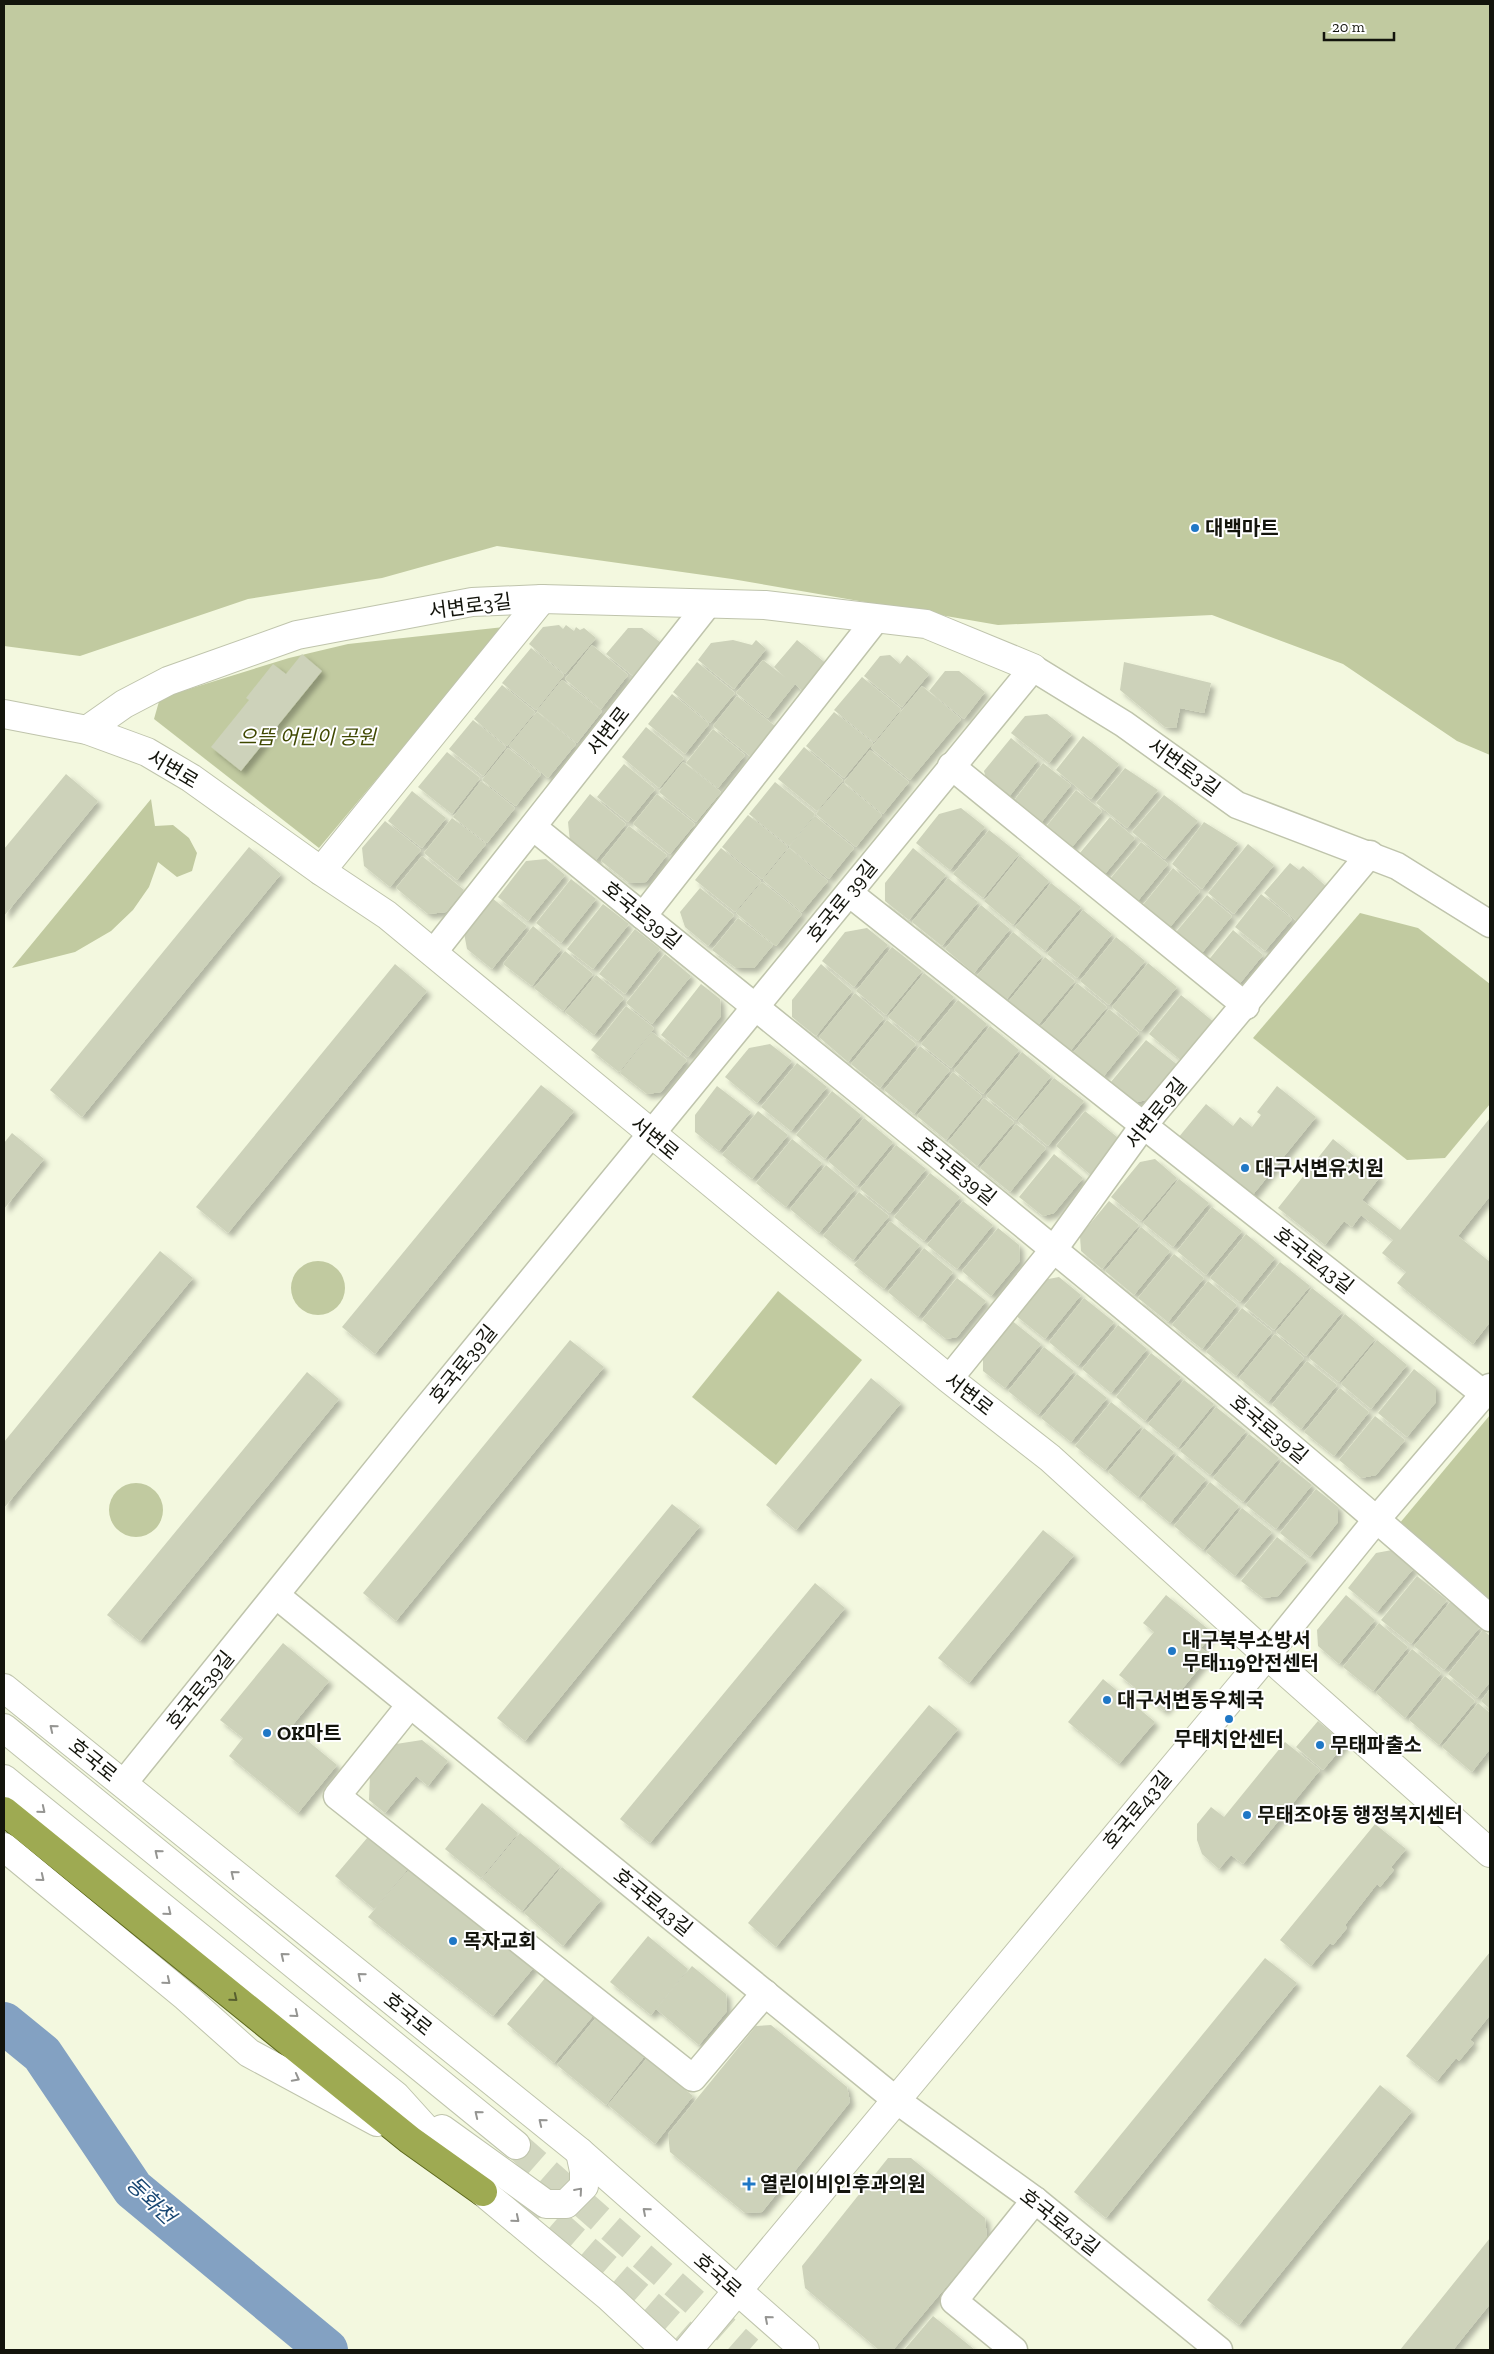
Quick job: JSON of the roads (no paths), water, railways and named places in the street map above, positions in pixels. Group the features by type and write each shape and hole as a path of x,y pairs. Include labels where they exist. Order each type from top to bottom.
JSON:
{"highway":[{"path":"4,1811 410,2140 484,2192"}],"main road":[{"name":"서변로3길","path":"87,730 124,704 168,681 297,635 472,602 542,598 765,605 926,624 1033,668"},
{"path":"320,871 542,598"},
{"name":"서변로","path":"4,714 87,730 147,752 191,778 320,871 386,915 948,1379 1050,1458 1267,1655 1490,1853"},
{"name":"호국로43길","path":"688,2350 1267,1655"},
{"name":"호국로","path":"4,1688 580,2152 805,2350"},
{"name":"호국로","path":"4,1728 516,2145"},
{"path":"4,1779 396,2096 546,2204 566,2204 584,2186 584,2171 580,2152"},
{"path":"4,1847 186,1997 249,2053 410,2140"},
{"path":"396,2096 484,2192 609,2297 666,2350"}],"street":[{"name":"서변로","path":"433,953 708,604"},
{"path":"643,916 876,619"},
{"name":"호국로 39길","path":"651,1135 1033,668"},
{"name":"서변로3길","path":"1033,668 1124,724 1237,805 1370,854 1397,866 1490,924"},
{"path":"951,766 1246,1006"},
{"name":"호국로39길","path":"533,826 1054,1250 1377,1519"},
{"name":"서변로9길","path":"948,1379 1054,1250 1143,1126 1246,1006 1370,854"},
{"path":"849,893 1143,1126"},
{"name":"호국로43길","path":"1143,1126 1487,1390 1377,1519 1267,1655"},
{"name":"호국로39길","path":"123,1784 277,1596 411,1427 651,1135"},
{"path":"1377,1519 1490,1618"},
{"path":"277,1596 410,1705 337,1796 692,2078 765,1993"},
{"name":"호국로43길","path":"410,1705 896,2100 1035,2200 1219,2350"},
{"path":"1014,2350 954,2301 1035,2200"}],"waterway":[{"name":"동화천","path":"4,2023 42,2054 133,2189 327,2350"}],"tunnel":[{"path":"516,2145 749,2350"},
{"path":"523,2194 702,2350"}],"place":[{"name":"대백마트","path":"1195,528"},
{"name":"대구서변유치원","path":"1245,1168"},
{"name":"대구북부소방서 무태119안전센터","path":"1172,1651"},
{"name":"대구서변동우체국","path":"1107,1700"},
{"name":"무태치안센터","path":"1229,1719"},
{"name":"OK마트","path":"267,1733"},
{"name":"무태파출소","path":"1320,1745"},
{"name":"무태조야동 행정복지센터","path":"1247,1815"},
{"name":"목자교회","path":"453,1941"},
{"name":"열린이비인후과의원","path":"749,2184"}],"park label":[{"name":"으뜸 어린이 공원","path":"307,737"}]}
